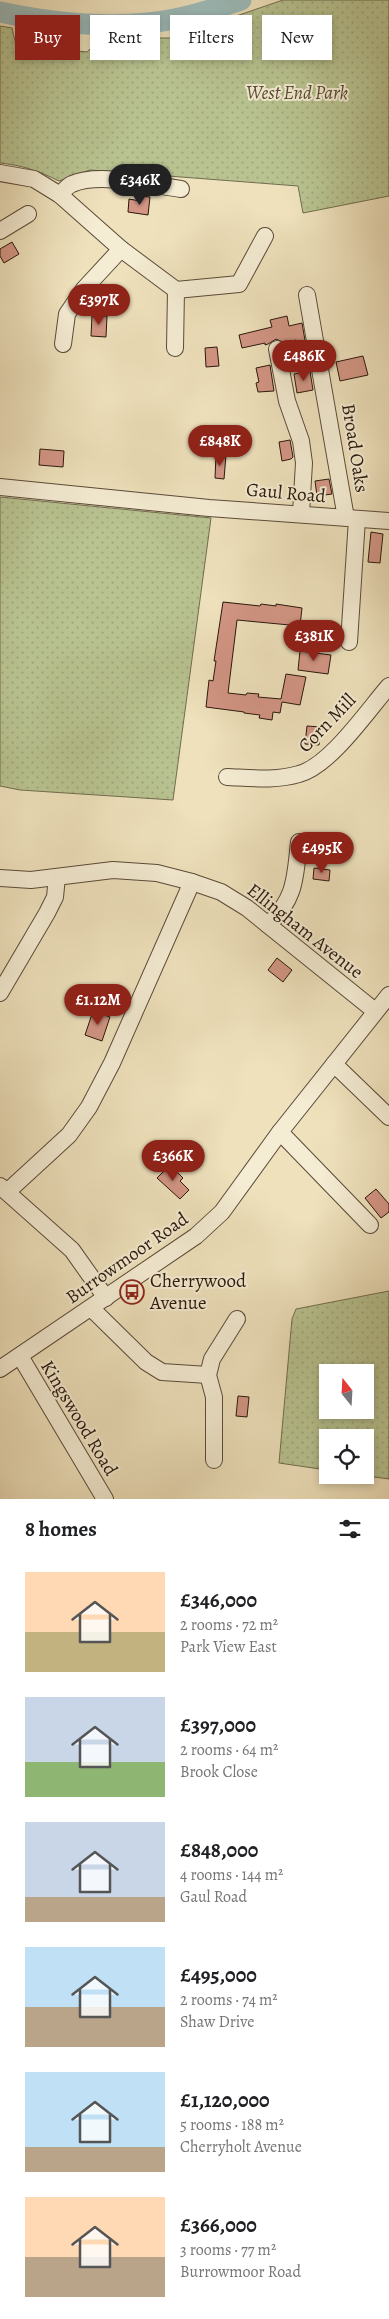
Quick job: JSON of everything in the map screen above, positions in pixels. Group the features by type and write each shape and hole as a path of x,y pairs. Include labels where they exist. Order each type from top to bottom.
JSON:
{"street":[{"path":"0,173 34,179 60,195 121,249 176,290 239,284 265,236"},
{"path":"60,195 71,185 89,180 110,180 180,189"},
{"path":"0,231 28,214"},
{"path":"64,344 67,314 84,289 121,249"},
{"path":"175,348 176,290"},
{"name":"Broad Oaks","path":"307,295 352,518 349,642"},
{"path":"277,349 287,401 300,441 304,463 301,514"},
{"name":"Gaul Road","path":"0,488 208,508 389,521"},
{"name":"Corn Mill","path":"226,777 268,779 311,770 341,743 389,686"},
{"path":"268,925 282,912 293,889 299,842"},
{"name":"Ellingham Avenue","path":"0,878 31,880 113,870 157,873 221,892 247,908 376,1011"},
{"path":"0,993 55,897 57,877"},
{"path":"106,1298 72,1250 3,1189 69,1135 89,1107 112,1063 192,882"},
{"name":"Burrowmoor Road","path":"0,1369 196,1236 222,1212 280,1132 389,995"},
{"path":"334,1064 389,1117"},
{"path":"280,1132 370,1225"},
{"path":"91,1308 146,1362 162,1372 208,1375"},
{"path":"214,1460 214,1397 208,1375 212,1359 237,1319"},
{"name":"Kingswood Road","path":"20,1356 105,1499"}],"green space":[{"name":"West End Park","path":"283,0 389,0 389,196 303,213 298,186 90,170 59,181 30,169 0,163 0,26 12,28 15,41 15,60 80,60 80,51 87,52 90,49 90,60 160,60 160,38 170,38 170,60 252,60 252,15 239,15"},
{"path":"0,497 211,518 173,800 20,790 0,786"},
{"path":"389,1291 389,1479 374,1477 374,1429 319,1429 319,1469 279,1463 292,1319 296,1309"}],"building":[{"path":"141,196 150,197 148,215 128,212 129,199 140,201"},
{"path":"12,242 19,254 4,263 0,256 0,249"},
{"path":"92,316 107,316 106,337 91,336"},
{"path":"287,316 289,326 302,323 307,352 299,354 296,340 285,343 276,339 265,345 265,343 242,348 239,335 272,327 270,320"},
{"path":"217,347 219,366 206,367 205,348"},
{"path":"363,356 368,375 340,381 336,362"},
{"path":"270,365 274,391 258,392 256,383 259,382 256,368"},
{"path":"310,371 313,390 297,393 294,374"},
{"path":"290,440 293,457 282,461 279,442"},
{"path":"40,449 64,451 63,467 39,465"},
{"path":"216,455 226,455 224,479 215,478"},
{"path":"329,479 332,494 317,496 315,481"},
{"path":"371,532 383,534 380,563 368,562"},
{"path":"223,602 260,606 261,604 276,606 276,604 302,608 300,626 237,620 228,693 259,694 258,697 281,699 286,674 306,677 300,705 282,702 280,713 273,712 272,720 259,718 260,715 206,707 209,680 213,681 216,661 214,661"},
{"path":"300,651 331,655 328,674 298,670"},
{"path":"307,726 321,727 319,745 305,744"},
{"path":"314,868 330,870 329,881 313,879"},
{"path":"277,958 292,970 283,982 268,970"},
{"path":"93,1011 110,1017 102,1041 85,1035"},
{"path":"170,1165 183,1178 180,1181 189,1190 180,1199 157,1178"},
{"path":"376,1189 389,1204 389,1212 381,1218 365,1198"},
{"path":"238,1396 249,1397 247,1417 236,1416"}],"waterway":[{"path":"0,12 36,19 111,25 160,22 207,11 241,0"}],"place":[{"name":"Cherrywood Avenue","path":"132,1292"}]}
